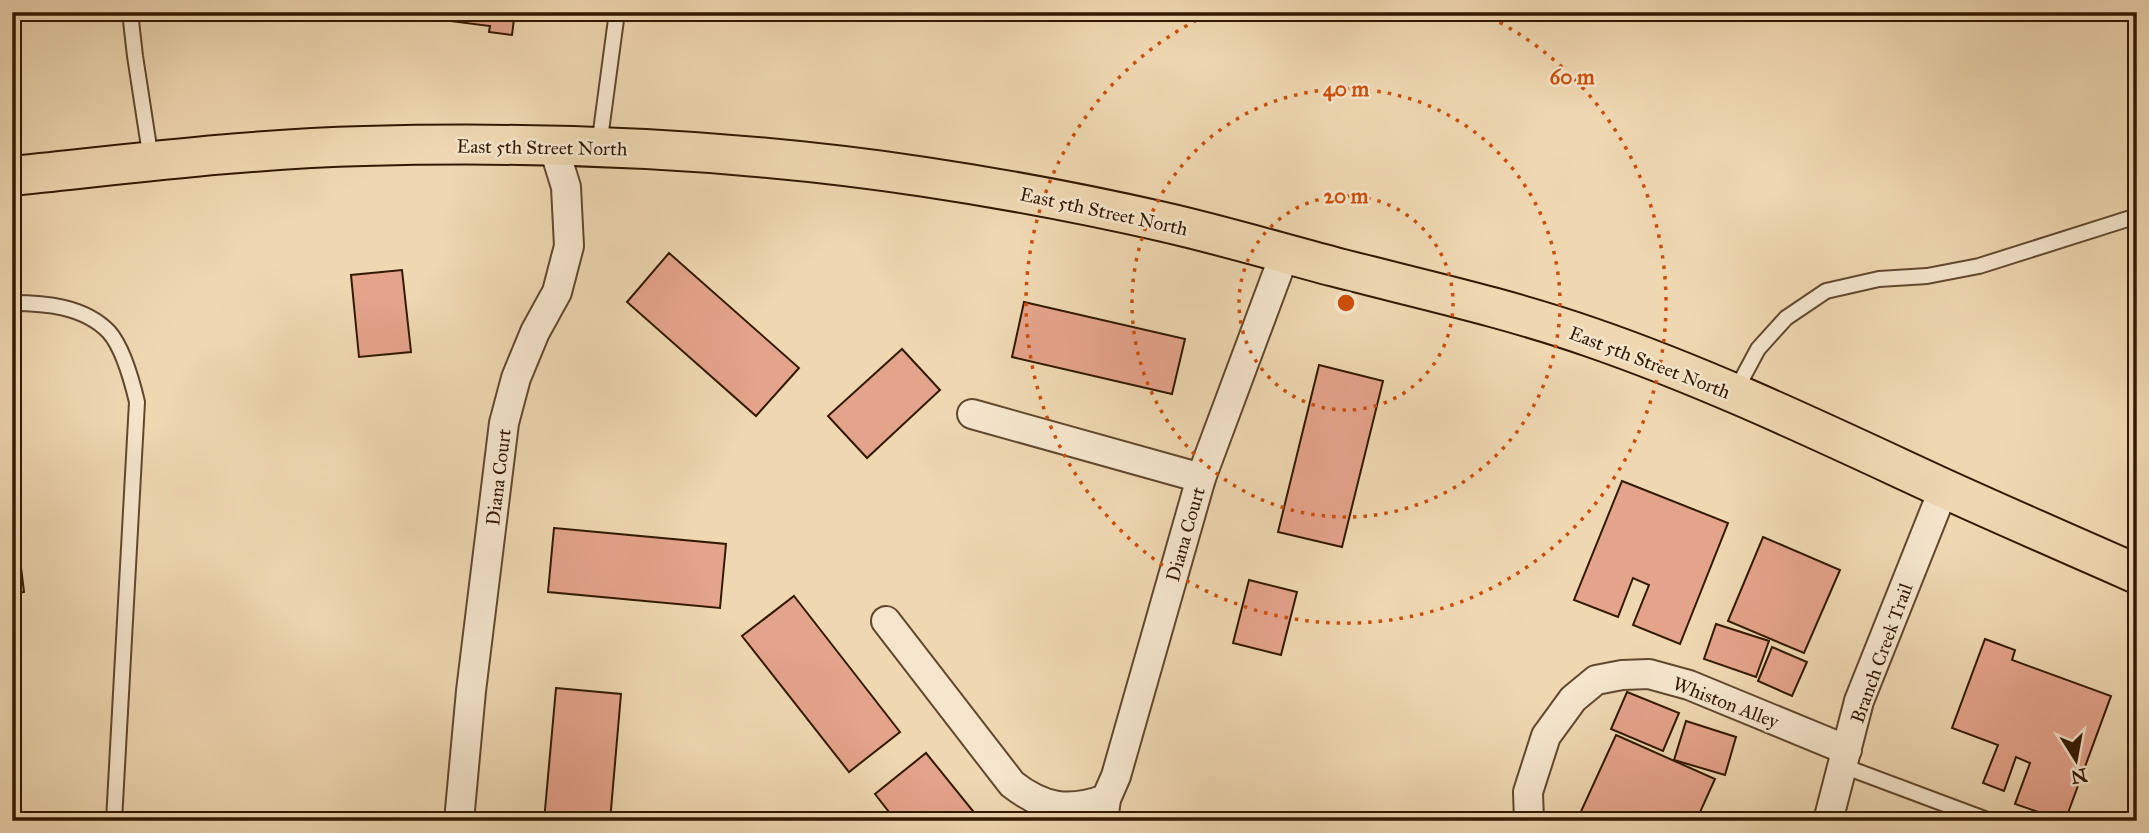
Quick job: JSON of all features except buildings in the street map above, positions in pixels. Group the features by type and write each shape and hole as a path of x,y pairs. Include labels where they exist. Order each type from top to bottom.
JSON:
{"main road":[{"name":"East 5th Street North","path":"12,176 151,161 363,146 553,145 678,150 803,161 925,177 1045,197 1166,222 1589,337 1782,412 2137,574"}],"street":[{"name":"Diana Court","path":"460,821 471,691 504,423 516,378 535,332 557,292 569,246 566,187 553,145"},
{"name":"Diana Court","path":"1105,810 1201,478 1284,253"},
{"path":"972,414 1201,478"},
{"name":"Branch Creek Trail","path":"1828,821 1859,701 1944,488"},
{"path":"886,621 1012,784 1028,797 1067,808 1087,806 1105,810"},
{"name":"Whiston Alley","path":"1529,821 1528,792 1546,736 1573,699 1596,680 1649,674 1689,685 1845,758"}],"lane":[{"path":"130,12 151,161"},
{"path":"598,147 617,12"},
{"path":"1735,393 1758,349 1787,317 1826,290 1879,278 1927,276 1979,266 2137,216"},
{"path":"12,303 44,303 81,313 109,332 128,367 137,402 114,821"},
{"path":"1845,758 1990,821"}]}
